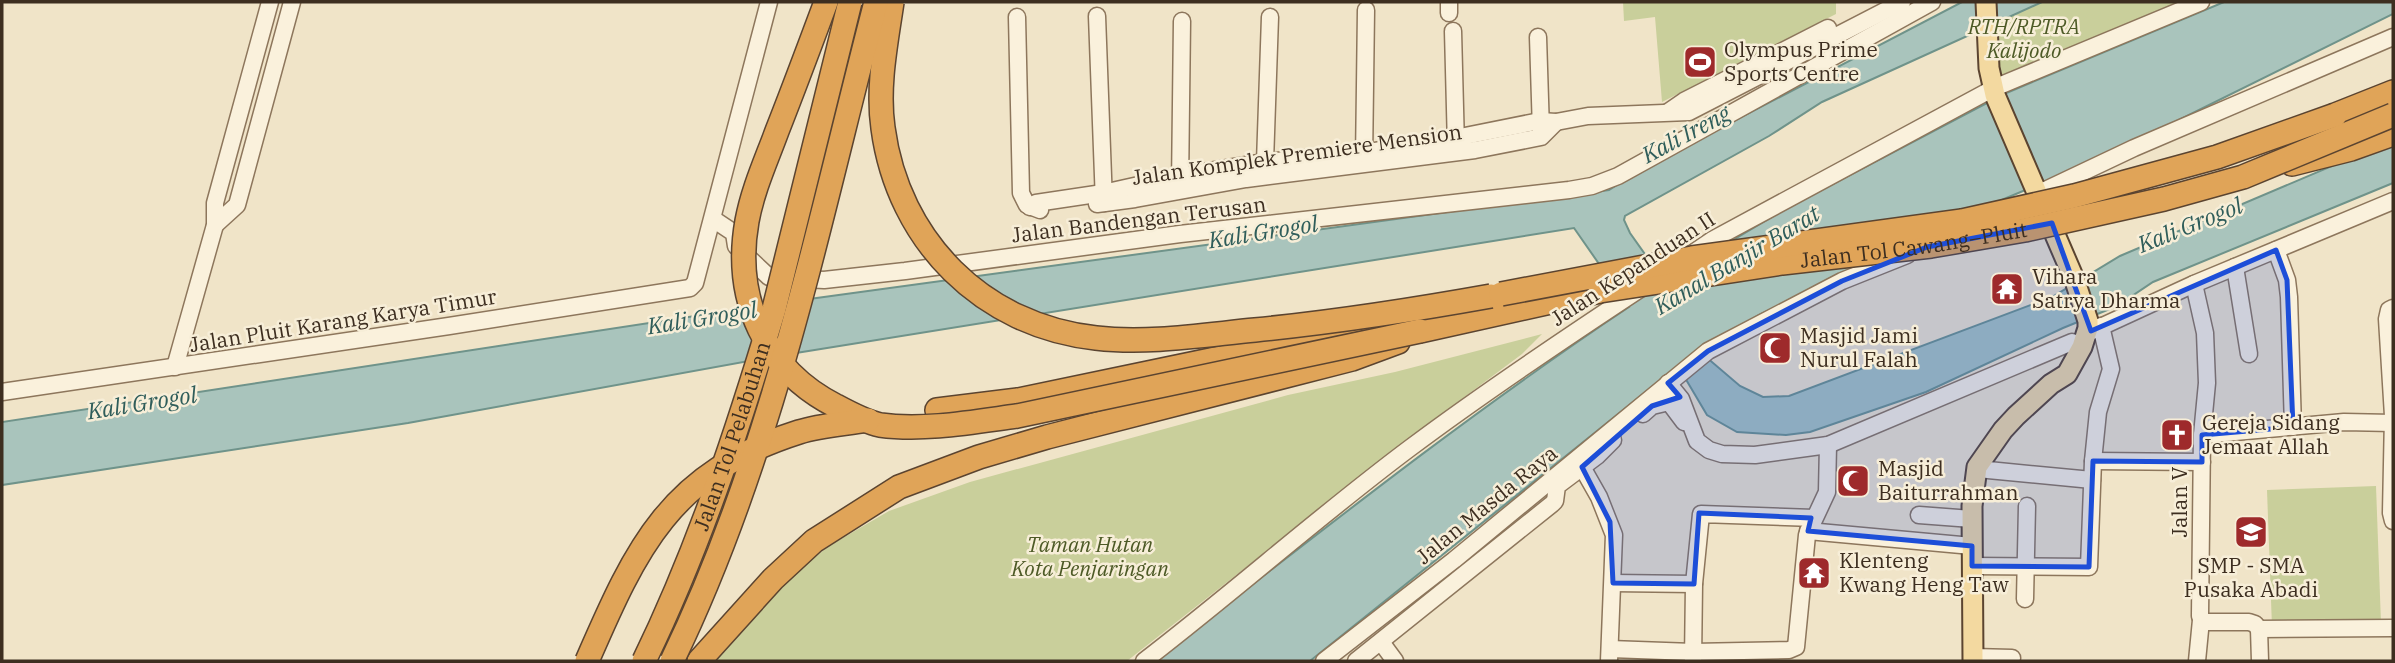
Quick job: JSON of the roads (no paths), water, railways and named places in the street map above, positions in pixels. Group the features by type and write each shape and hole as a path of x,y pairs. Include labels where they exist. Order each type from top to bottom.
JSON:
{"highway":[{"path":"826,2 754,189 744,254 751,311 761,333 774,355 792,376 814,395 876,424 905,426 972,422 1017,416 1420,331"},
{"name":"Jalan Tol Pelabuhan","path":"644,661 703,526 760,356 850,2"},
{"path":"672,661 726,535 783,363 821,226 876,2"},
{"path":"891,2 882,96 883,127 890,162 911,215 928,244 946,266 987,300 1055,330 1123,340 1196,336 1393,314 1501,294"},
{"name":"Jalan Tol Cawang–Pluit","path":"1501,294 1692,258 1962,221 2104,188 2217,157 2317,123 2393,89"},
{"name":"Jalan Tol Cawang–Pluit","path":"1420,331 1601,291 1782,263 1977,239 2164,199 2243,177 2393,114"},
{"path":"2243,177 2351,149 2393,134"},
{"path":"587,661 620,586 655,527 677,502 719,467 769,443 802,431 1018,400 1463,307 1501,294"},
{"path":"699,661 741,613 814,541 900,487 936,472 1036,440 1352,359 1387,348 1420,331"}],"main road":[{"path":"1977,2 1982,30"},
{"path":"1973,659 1973,483 1979,464 2003,430 2051,384 2083,332 2070,284 2039,204 1980,71 1986,2"}],"street":[{"path":"175,368 215,225 215,203 270,2"},
{"path":"215,225 237,205 292,2"},
{"path":"726,231 769,2"},
{"name":"Jalan Bandengan Terusan","path":"726,231 769,277 824,279 1592,186 1618,176 1932,2"},
{"name":"Jalan Kepanduan II","path":"1144,661 1407,450 1491,388 1713,240 1990,94 2201,2"},
{"name":"Jalan Komplek Premiere Mension","path":"1017,17 1021,193 1025,202 1034,207 1103,198 1266,169 1456,145 1588,116 1689,112 1690,104 1890,3"},
{"path":"1364,158 1366,10"},
{"path":"1097,16 1103,198"},
{"path":"1266,169 1270,17"},
{"path":"1180,184 1182,21"},
{"path":"1452,31 1456,145"},
{"path":"1538,37 1546,126"},
{"name":"Jalan Masda Raya","path":"1324,661 1454,560 1708,351 1842,281 1953,237 1964,237 2039,204 2134,148 2393,37"},
{"path":"1671,380 1697,441 1709,450 1722,454 1755,455 1828,445 2194,284 2393,201"},
{"name":"Jalan Pluit Karang Karya Timur","path":"2,392 175,368 690,288 726,231"},
{"path":"2276,250 2287,280 2289,297 2293,427"},
{"path":"2235,267 2249,354"},
{"name":"Jalan V","path":"2194,284 2205,333 2207,383 2202,435 2201,620 2197,661"},
{"path":"2393,308 2389,310 2387,319 2393,423 2393,521"},
{"path":"1972,566 2089,568 2093,461 2098,412 2111,369 2083,332"},
{"path":"1356,661 1552,504 1557,486 1656,404 1669,402 1692,428"},
{"path":"2202,435 2344,422 2393,423"},
{"path":"1582,467 1614,535 1609,655 1739,657 1796,647 1811,524 1827,492 1828,445"},
{"path":"2093,461 2202,462"},
{"path":"1979,464 1987,470 2092,480"},
{"path":"2025,599 2027,506"},
{"path":"1693,657 1694,584 1701,514 1811,524 1972,546"},
{"path":"1919,515 1972,519"},
{"path":"1614,583 1694,584"},
{"path":"2201,620 2255,624 2259,629 2260,661"},
{"path":"2259,629 2393,628"},
{"path":"1381,642 1395,661"},
{"path":"1973,659 2012,658"}],"water":[{"path":"1962,2 2042,2 1822,102 1769,136 1625,216 1630,233 1664,281 1787,208 2004,94 2224,2 2393,2 2393,14 2102,158 2004,199 1759,315 1699,351 1740,386 1763,397 1789,396 2052,297 2120,256 2393,140 2393,183 2153,282 2117,306 2063,328 1926,392 1810,432 1786,435 1737,432 1707,415 1678,366 1310,661 1154,661 1447,435 1629,307 1574,228 765,358 408,423 2,485 2,422 780,303 1609,190 1642,169"}],"place":[{"name":"Olympus Prime Sports Centre","path":"1700,62"},
{"name":"Vihara Satrya Dharma","path":"2007,289"},
{"name":"Masjid Jami Nurul Falah","path":"1775,348"},
{"name":"Gereja Sidang Jemaat Allah","path":"2177,435"},
{"name":"Masjid Baiturrahman","path":"1853,481"},
{"name":"SMP - SMA Pusaka Abadi","path":"2251,532"},
{"name":"Klenteng Kwang Heng Taw","path":"1814,573"}],"park label":[{"name":"RTH/RPTRA Kalijodo","path":"2024,39"},
{"name":"Taman Hutan Kota Penjaringan","path":"1090,557"}],"water label":[{"name":"Kali Ireng","path":"1686,134"},
{"name":"Kali Grogol","path":"2190,225"},
{"name":"Kali Grogol","path":"1263,232"},
{"name":"Kanal Banjir Barat","path":"1737,260"},
{"name":"Kali Grogol","path":"702,318"},
{"name":"Kali Grogol","path":"142,403"}]}
